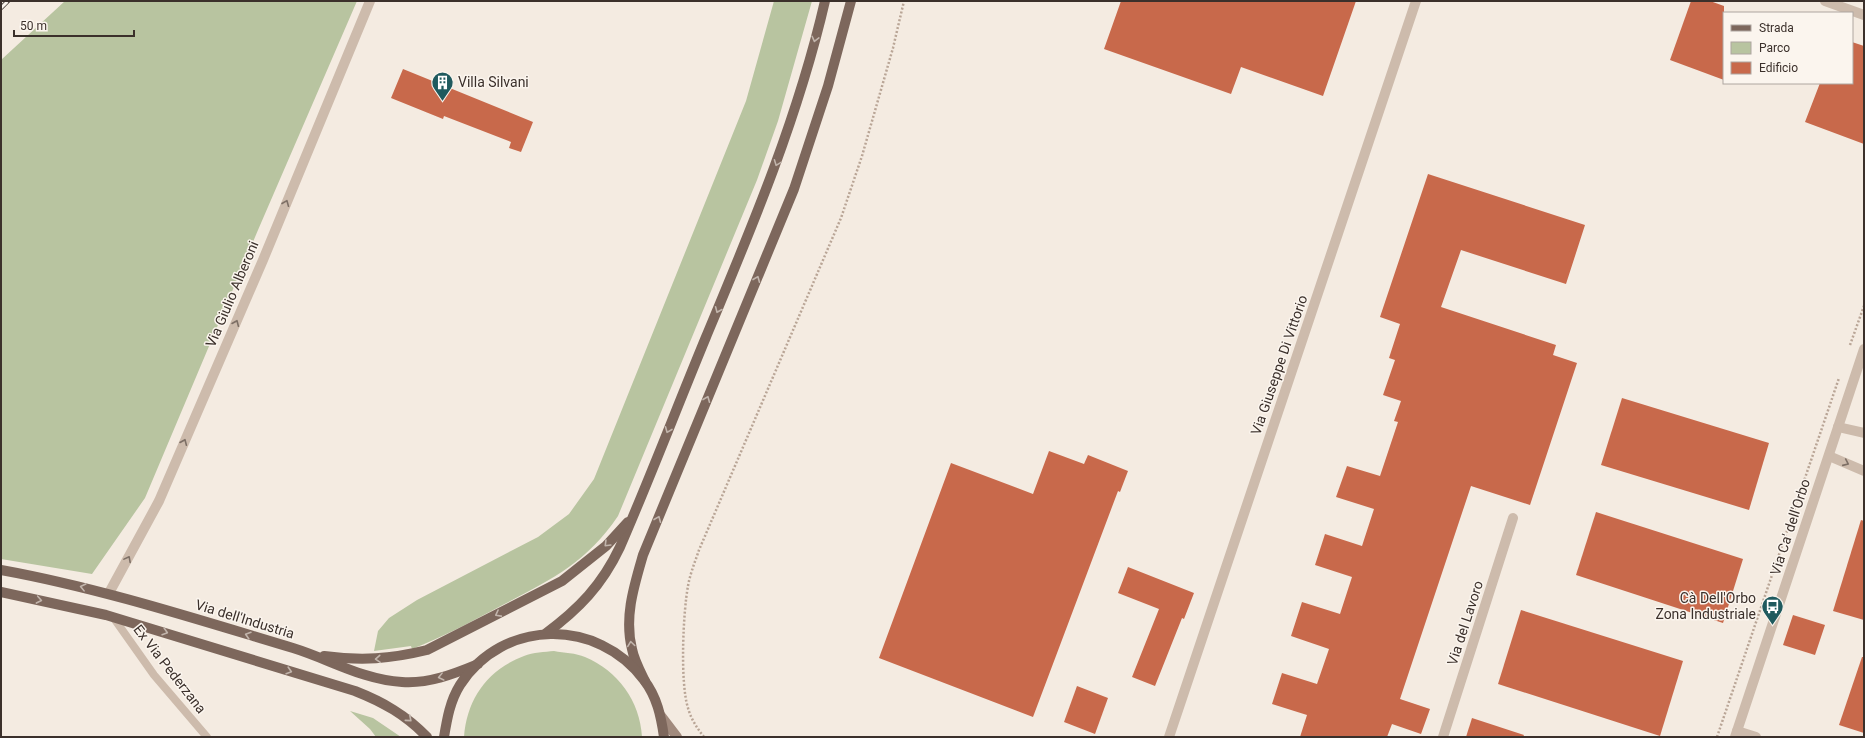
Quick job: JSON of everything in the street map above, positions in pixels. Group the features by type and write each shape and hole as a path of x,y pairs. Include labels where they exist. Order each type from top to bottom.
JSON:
{"main road":[{"path":"545,634 562,622 599,585 610,567 634,516 752,228 783,146 806,76 825,1"},
{"path":"664,737 661,716 657,703 632,650 629,624 632,593 642,555 794,189 828,86 851,1"},
{"path":"313,654 355,660 404,656 427,650 562,581 606,546 634,516"},
{"name":"Via dell'Industria","path":"1,570 51,579 109,593 313,654 350,671 402,682 420,682 442,677 478,664"},
{"path":"1,592 112,617 354,691 380,701 406,717 427,737"},
{"path":"444,737 448,710 460,685 478,664 498,649 520,639 545,634 568,634 590,640 611,649 630,663 645,680"},
{"path":"661,716 677,737"}],"street":[{"name":"Via Giulio Alberoni","path":"109,593 159,501 263,260 370,1"},
{"name":"Via Giuseppe Di Vittorio","path":"1169,737 1416,1"},
{"path":"1825,1 1864,15"},
{"name":"Via Ca' dell'Orbo","path":"1736,734 1864,349"},
{"path":"1838,427 1864,433"},
{"path":"1829,456 1864,471"},
{"name":"Via del Lavoro","path":"1443,737 1513,518"},
{"path":"1736,734 1756,737"}],"lane":[{"name":"Ex Via Pederzana","path":"112,617 154,675 207,737"}],"path":[{"path":"704,737 696,727 687,707 685,686 685,613 688,585 698,550 840,218 862,156 893,48 904,1"},
{"path":"1848,351 1864,306"},
{"path":"1717,737 1840,374"}],"green space":[{"path":"65,1 357,1 258,230 145,498 92,574 1,559 1,60"},
{"path":"774,1 812,1 778,121 757,180 618,516 605,533 579,560 533,589 455,630 412,649 411,646 374,651 378,631 389,618 417,600 538,537 569,514 594,479 746,101"},
{"path":"554,651 585,657 608,670 625,689 632,700 637,711 642,737 464,737 469,710 475,698 481,688 499,669 524,656"},
{"path":"350,711 373,718 401,737 376,737 370,729"}],"building":[{"path":"1121,1 1356,1 1323,96 1241,67 1231,94 1104,49"},
{"path":"1691,1 1710,1 1724,6 1723,80 1670,60"},
{"path":"1853,42 1864,46 1864,144 1805,122 1820,84 1853,84"},
{"name":"Villa Silvani","path":"403,69 533,122 521,152 509,148 511,142 444,116 443,119 391,98"},
{"path":"1428,174 1585,225 1566,284 1461,250 1441,307 1556,345 1553,355 1577,363 1530,505 1471,486 1400,699 1430,709 1421,734 1392,724 1387,737 1300,737 1307,715 1272,704 1282,673 1317,684 1329,649 1291,636 1302,602 1340,614 1352,577 1315,565 1325,534 1362,546 1374,509 1336,497 1347,466 1380,476 1398,422 1394,421 1401,401 1383,395 1395,360 1389,358 1400,324 1380,317"},
{"path":"1622,398 1769,443 1749,510 1601,465"},
{"path":"1049,451 1084,464 1088,455 1128,471 1120,492 1118,491 1033,717 879,658 951,463 1033,494"},
{"path":"1596,512 1743,559 1723,623 1576,575"},
{"path":"1861,520 1864,521 1864,620 1833,611"},
{"path":"1128,567 1194,593 1184,619 1182,618 1155,686 1132,677 1159,609 1118,593"},
{"path":"1521,610 1683,661 1660,736 1498,684"},
{"path":"1793,615 1825,625 1815,655 1783,645"},
{"path":"1862,657 1864,657 1864,733 1839,725"},
{"path":"1077,686 1108,698 1095,734 1064,722"},
{"path":"1472,718 1524,735 1523,737 1466,737"}],"railway":[{"path":"1,8 8,1"}],"place":[{"name":"Villa Silvani","path":"442,102"},
{"name":"Cà Dell'Orbo Zona Industriale","path":"1772,626"}]}
